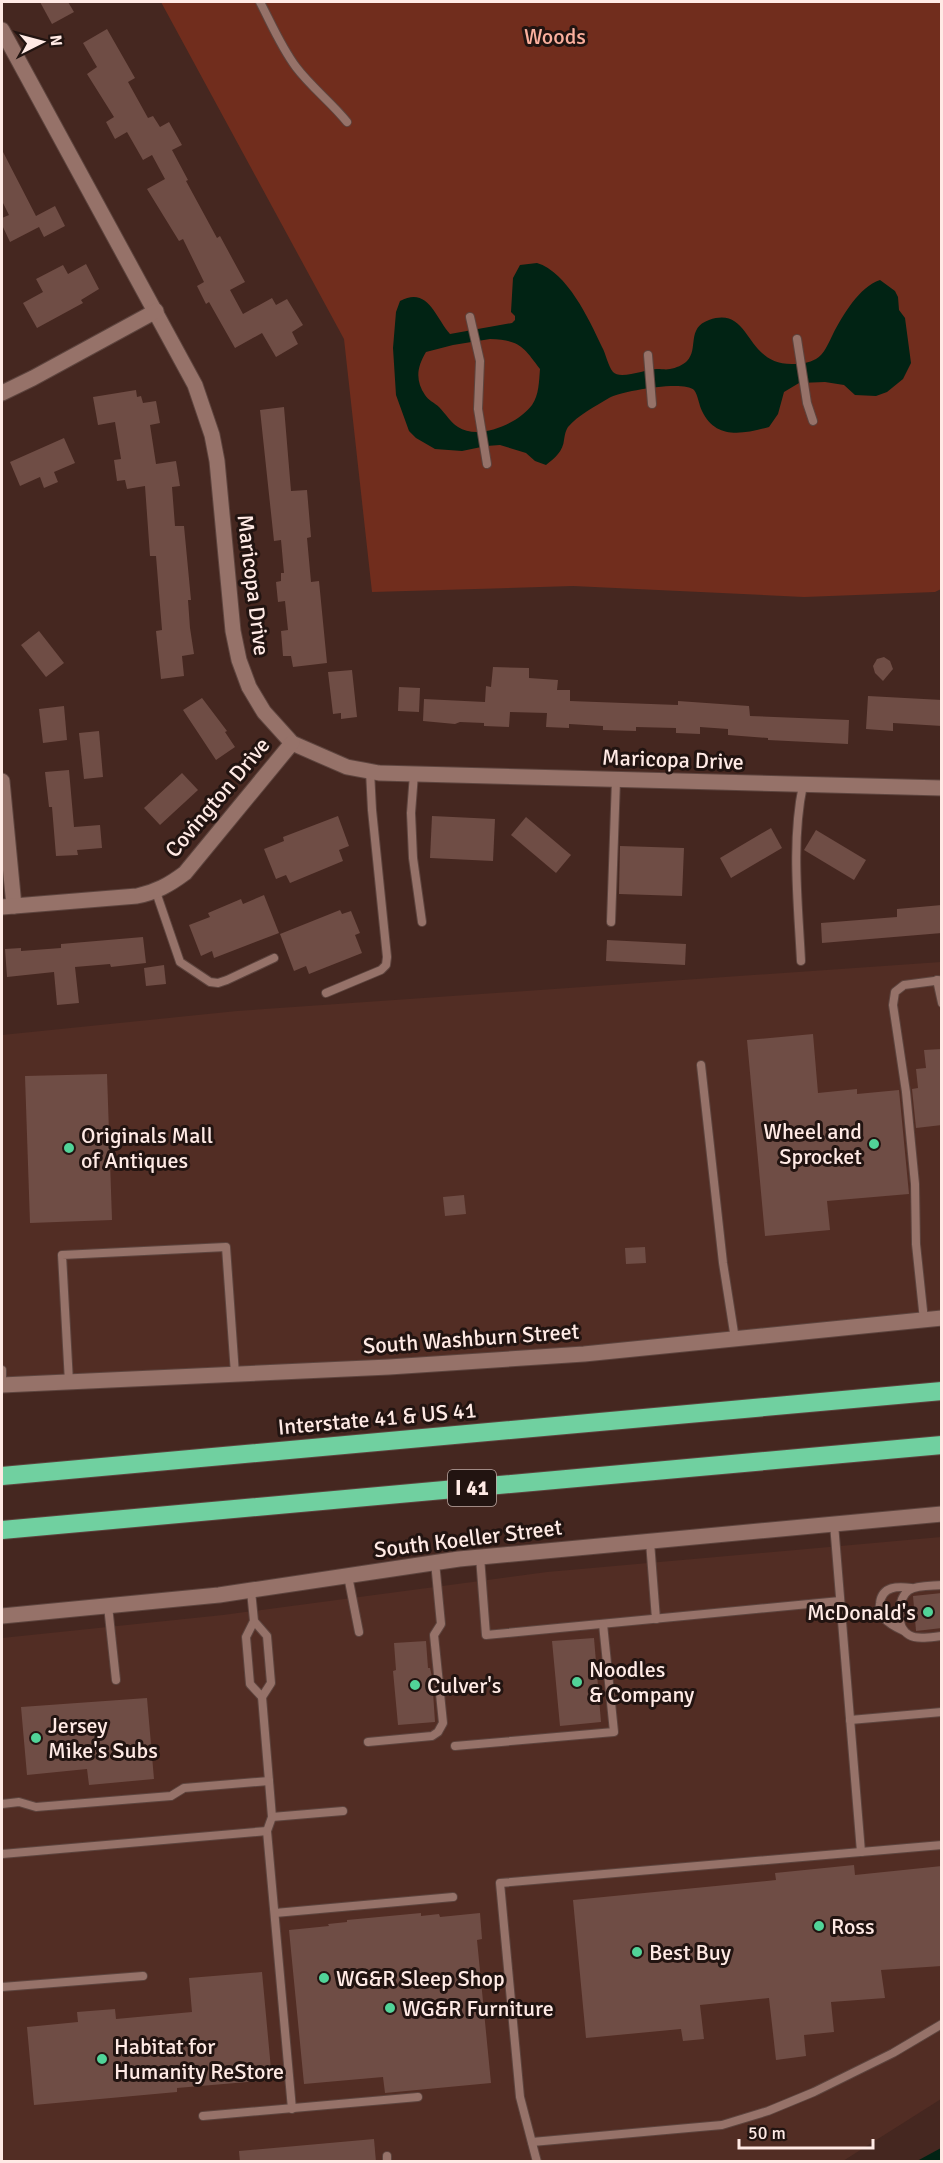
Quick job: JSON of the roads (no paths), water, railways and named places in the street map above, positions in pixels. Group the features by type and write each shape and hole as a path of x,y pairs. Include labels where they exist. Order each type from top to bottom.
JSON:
{"highway":[{"name":"Interstate 41 & US 41","path":"2,1476 942,1391"},
{"name":"I 41","path":"2,1530 942,1445"}],"street":[{"name":"Maricopa Drive","path":"2,30 195,385 212,435 217,461 233,631 239,660 249,687 264,712 292,743 347,767 370,771 942,788"},
{"path":"2,393 156,311"},
{"name":"Covington Drive","path":"8,906 137,896 156,892 169,886 185,873 292,743"},
{"path":"2,781 8,906"},
{"name":"South Washburn Street","path":"2,1385 389,1367 584,1354 942,1318"},
{"name":"South Koeller Street","path":"2,1616 251,1591 480,1557 942,1514"}],"lane":[{"path":"260,2 284,49 297,68 332,103 347,122"},
{"path":"471,317 480,361 478,409 487,464"},
{"path":"797,339 807,403 813,421"},
{"path":"648,355 652,404"},
{"path":"326,993 381,970 386,965 386,941 370,771"},
{"path":"414,774 411,813 422,922"},
{"path":"611,922 616,780"},
{"path":"801,961 796,865 797,814 803,785"},
{"path":"156,892 180,962 210,982 218,983 227,980 274,958"},
{"path":"924,1320 916,1244 915,1184 906,1092 893,1005 895,992 904,985 939,980 942,1003"},
{"path":"701,1065 723,1263 735,1339"},
{"path":"69,1382 62,1255 74,1254 226,1247 236,1374"},
{"path":"2,1370 2,1385"},
{"path":"834,1524 861,1852"},
{"path":"650,1542 656,1619"},
{"path":"480,1557 486,1635 840,1601"},
{"path":"368,1742 432,1736 441,1728 435,1635 441,1624 435,1562"},
{"path":"348,1576 359,1632"},
{"path":"942,1586 888,1589 881,1597 879,1604 885,1620 912,1636 942,1636"},
{"path":"905,1632 901,1625 900,1606 911,1588"},
{"path":"251,1591 254,1621 246,1637 250,1684 262,1697"},
{"path":"108,1606 116,1680"},
{"path":"254,1621 267,1636 271,1683 262,1697 272,1817 267,1831 292,2109"},
{"path":"455,1746 614,1732 603,1624"},
{"path":"850,1720 942,1712"},
{"path":"2,1804 19,1802 36,1807 171,1796 184,1788 269,1781"},
{"path":"272,1817 343,1811"},
{"path":"2,1854 267,1831"},
{"path":"537,2162 520,2097 500,1882 942,1845"},
{"path":"275,1913 453,1897"},
{"path":"2,1987 143,1976"},
{"path":"532,2142 722,2125 814,2092 893,2053 942,2025"},
{"path":"203,2116 418,2097"}],"place":[{"name":"Wheel and Sprocket","path":"874,1144"},
{"name":"Originals Mall of Antiques","path":"69,1148"},
{"name":"McDonald's","path":"928,1612"},
{"name":"Noodles & Company","path":"577,1682"},
{"name":"Culver's","path":"415,1685"},
{"name":"Jersey Mike's Subs","path":"36,1738"},
{"name":"Ross","path":"819,1926"},
{"name":"Best Buy","path":"637,1952"},
{"name":"WG&R Sleep Shop","path":"324,1978"},
{"name":"WG&R Furniture","path":"390,2008"},
{"name":"Habitat for Humanity ReStore","path":"102,2059"}],"park label":[{"name":"Woods","path":"555,36"}]}
